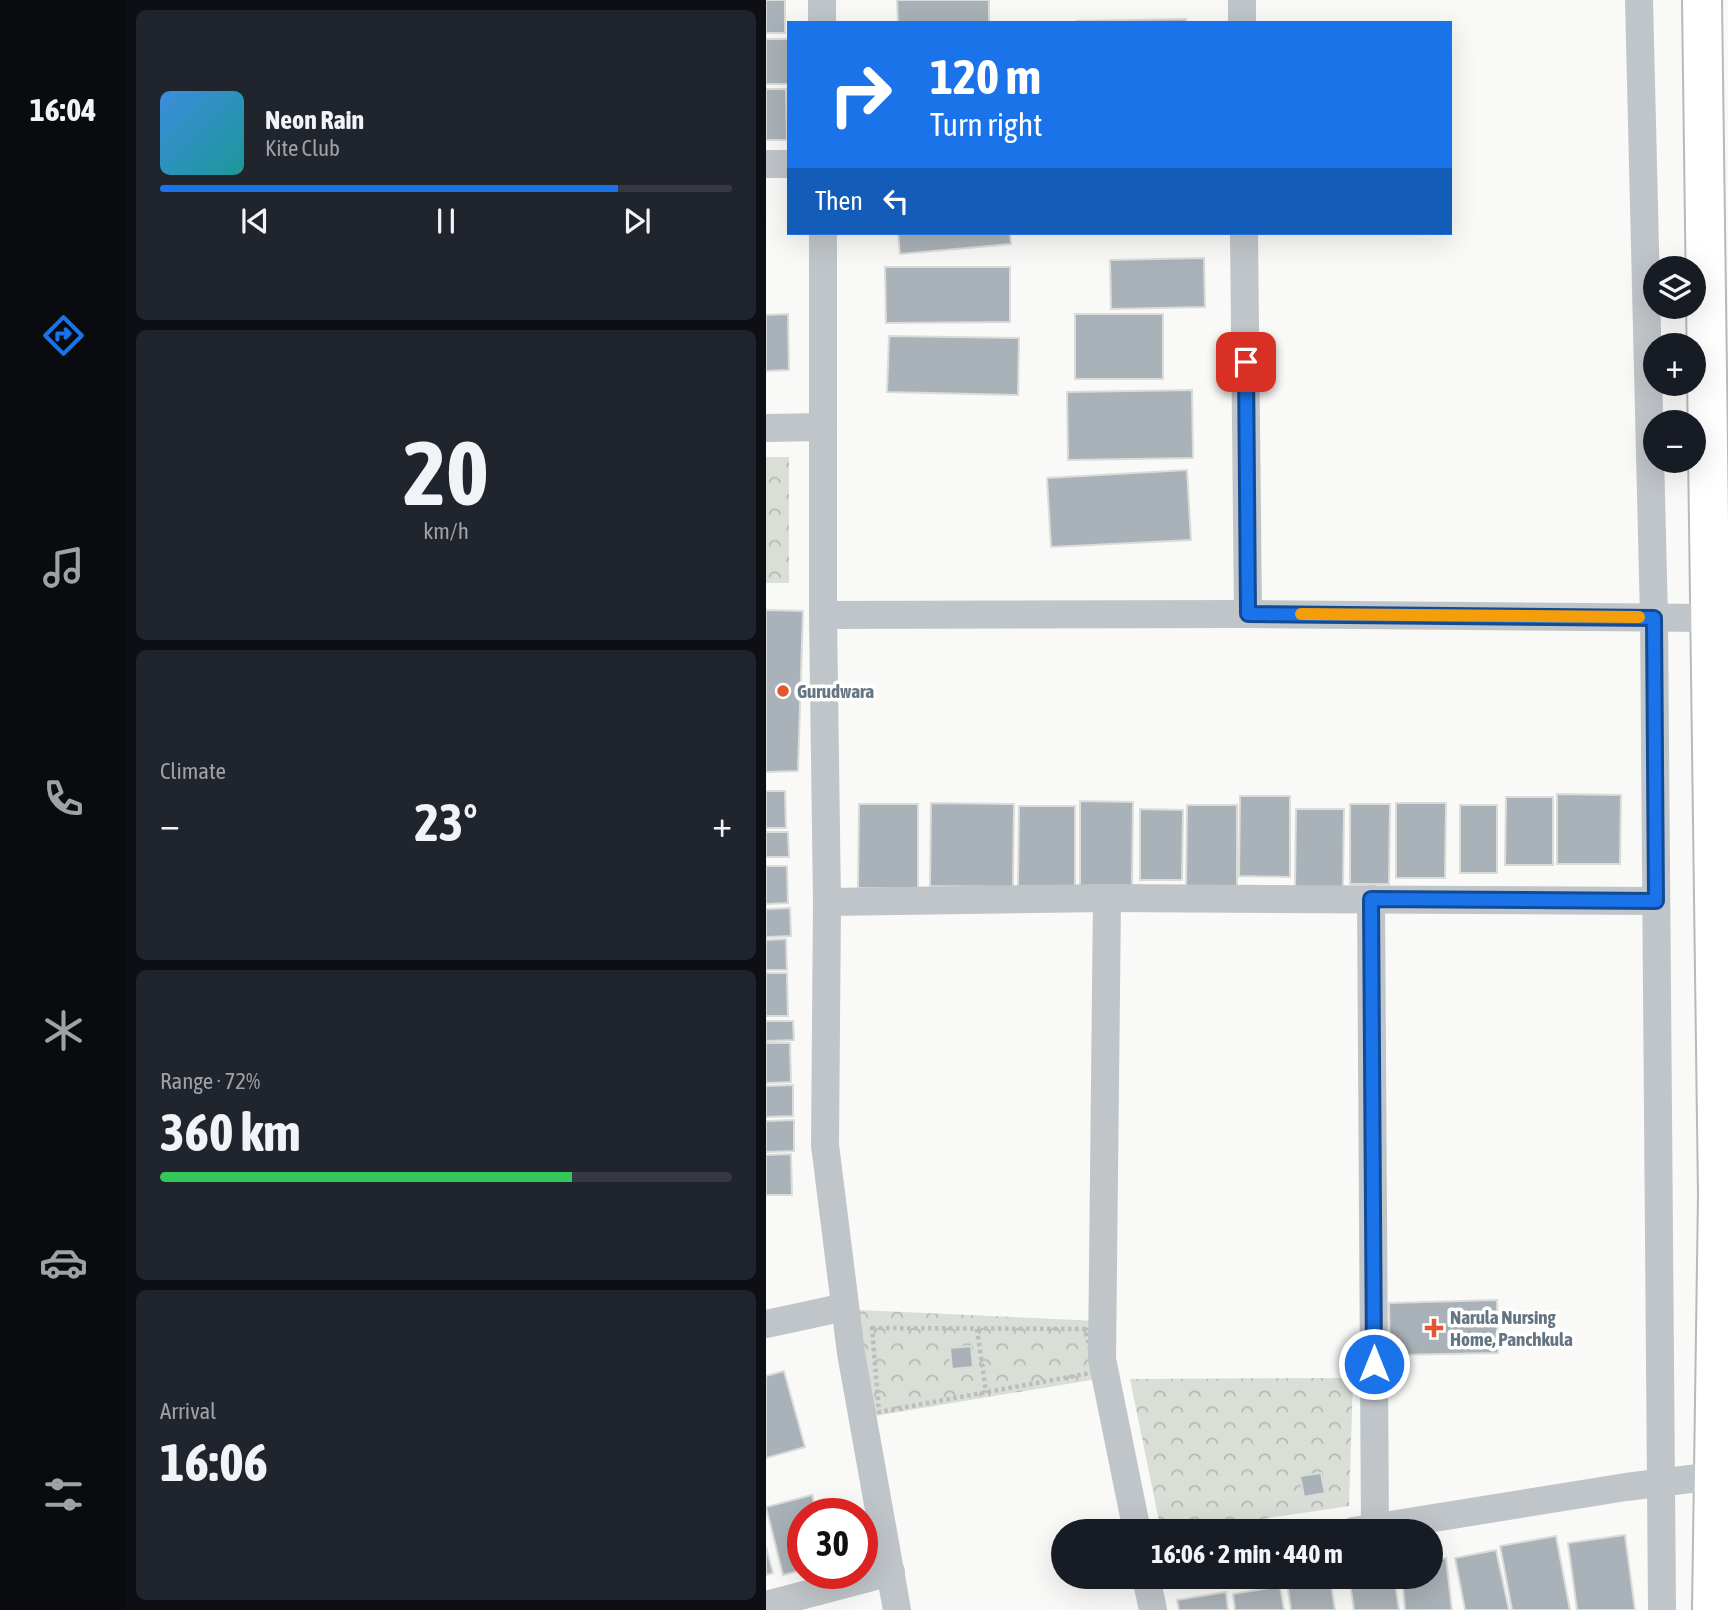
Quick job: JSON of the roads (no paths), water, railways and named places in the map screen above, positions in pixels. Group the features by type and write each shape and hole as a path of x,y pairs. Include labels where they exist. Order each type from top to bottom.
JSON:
{"street":[{"path":"822,0 822,21"},
{"path":"1242,0 1242,21"},
{"path":"1639,0 1654,618 1662,1610"},
{"path":"1702,0 1718,450 1718,1195 1712,1610"},
{"path":"766,164 787,164"},
{"path":"823,235 823,615 827,902 825,1144 851,1353 897,1610"},
{"path":"1244,235 1248,614"},
{"path":"766,428 822,427"},
{"path":"823,615 1248,614 1717,619"},
{"path":"827,902 1107,898 1656,901"},
{"path":"1107,898 1102,1359 1135,1519"},
{"path":"1364,1519 1371,899"},
{"path":"766,1324 845,1307"},
{"path":"1427,1519 1714,1476"},
{"path":"766,1605 891,1572"},
{"path":"1149,1589 1153,1610"}],"place":[{"name":"Gurudwara","path":"783,691"},
{"name":"Narula Nursing Home, Panchkula","path":"1434,1328"}]}
